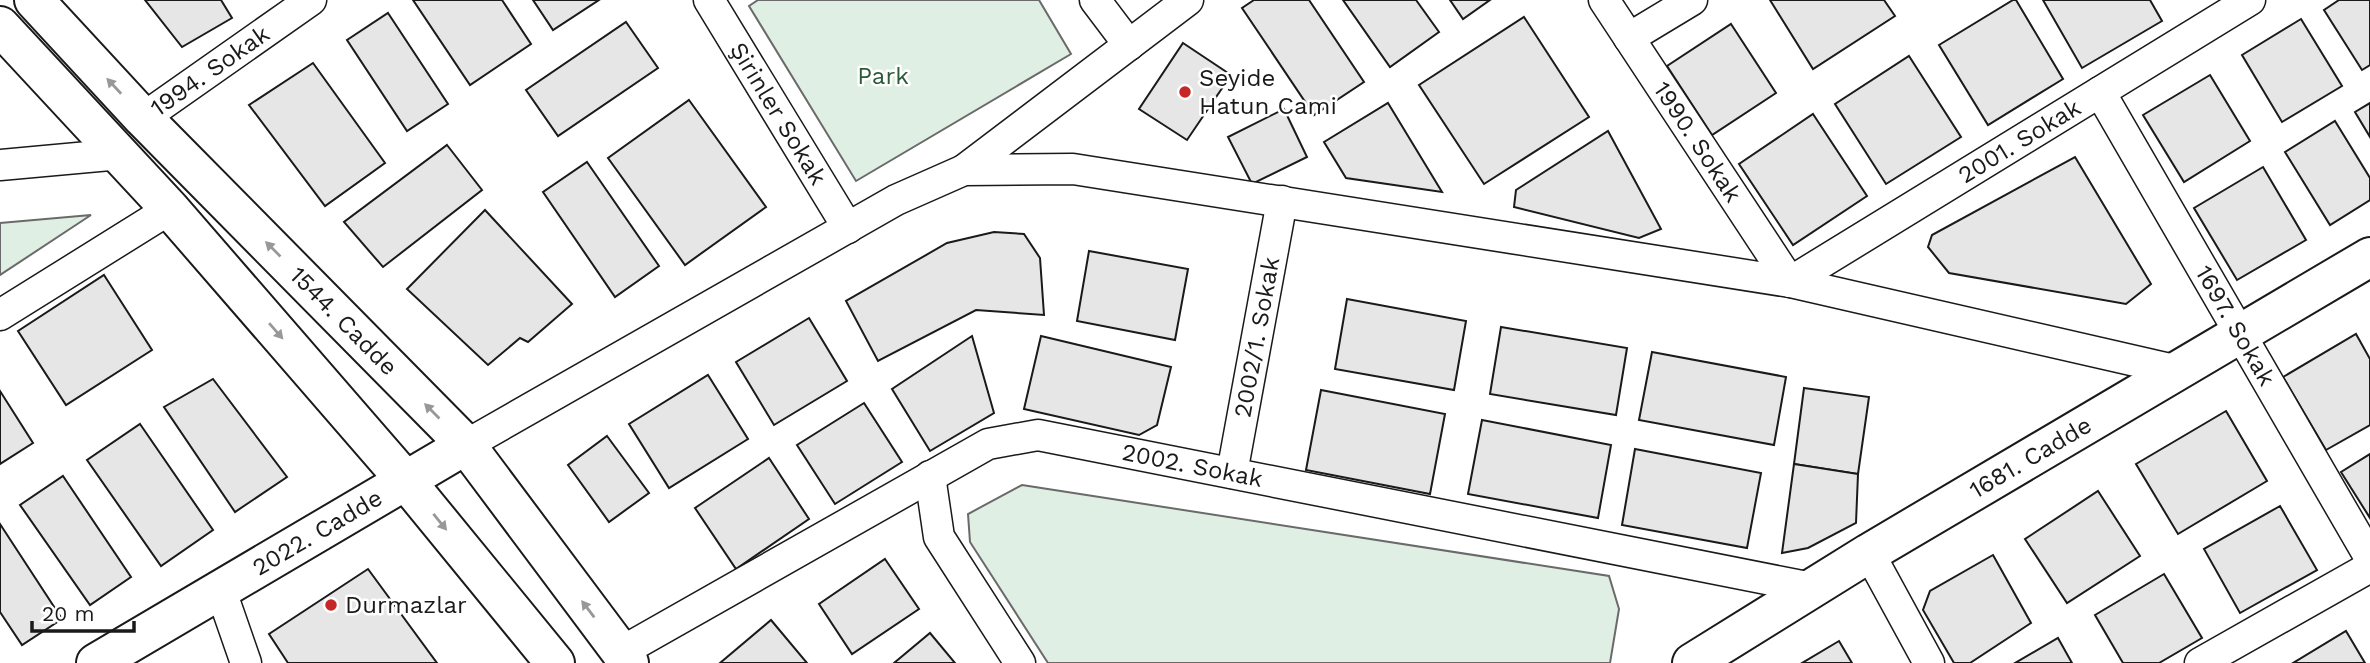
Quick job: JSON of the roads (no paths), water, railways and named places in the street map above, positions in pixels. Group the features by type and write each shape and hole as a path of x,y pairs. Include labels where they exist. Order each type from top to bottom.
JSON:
{"main road":[{"name":"1544. Cadde","path":"34,0 143,118 466,446 625,658"},
{"path":"0,26 170,209 406,481 555,663"},
{"name":"1681. Cadde","path":"1692,663 1869,553 2370,257"},
{"name":"2022. Cadde","path":"96,663 466,446"}],"street":[{"name":"1994. Sokak","path":"143,118 311,0"},
{"name":"Şirinler Sokak","path":"709,0 848,228"},
{"path":"1095,0 1129,45"},
{"path":"466,446 896,200 964,170 1188,0"},
{"name":"1990. Sokak","path":"1604,0 1790,282"},
{"path":"1629,38 1692,0"},
{"name":"2001. Sokak","path":"1790,282 2250,0"},
{"name":"1697. Sokak","path":"2100,92 2370,558"},
{"path":"0,165 121,154"},
{"path":"964,170 1073,169 1790,282 2179,371"},
{"name":"2002/1. Sokak","path":"1232,474 1282,201"},
{"path":"0,315 170,209"},
{"name":"2002. Sokak","path":"625,658 988,444 1038,435 1812,588"},
{"path":"930,476 939,537 1020,663"},
{"path":"1869,553 1929,663"},
{"path":"2200,663 2370,567"},
{"path":"221,591 246,663"}],"place":[{"name":"Seyide Hatun Cami","path":"1185,92"},
{"name":"Durmazlar","path":"331,605"}],"park label":[{"name":"Park","path":"883,76"}]}
